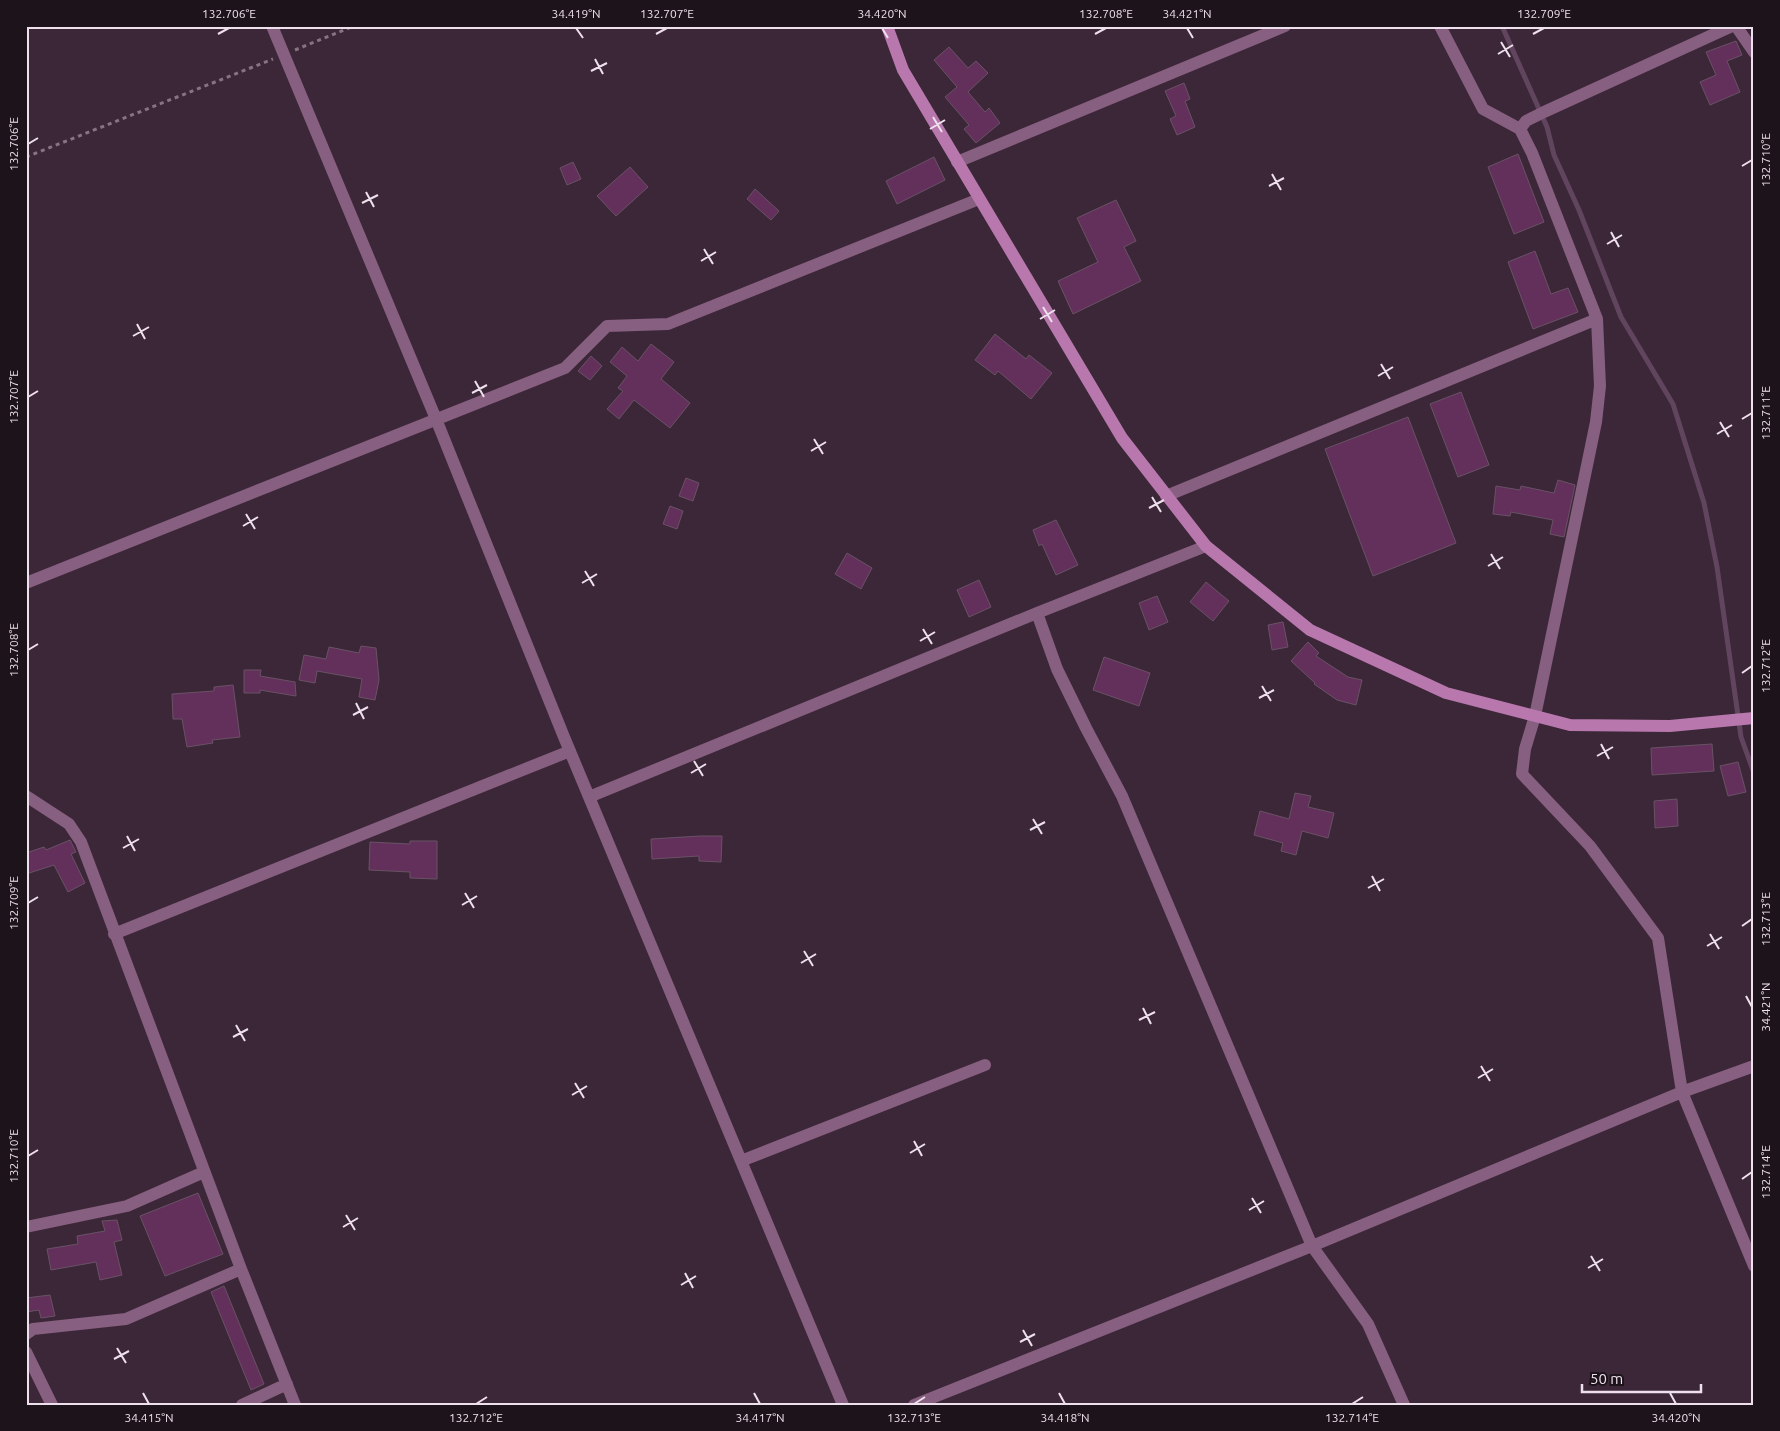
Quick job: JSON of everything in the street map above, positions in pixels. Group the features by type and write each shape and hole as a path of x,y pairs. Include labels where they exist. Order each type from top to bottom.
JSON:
{"street":[{"path":"272,26 436,419 589,797 843,1405"},
{"path":"887,26 903,70 1122,438 1206,546 1310,630 1446,693 1570,725 1670,726 1752,718"},
{"path":"957,162 1263,30 1285,26"},
{"path":"1440,26 1483,109 1520,129 1532,152 1597,319 1600,386 1596,422 1535,716 1525,749 1522,774 1590,846 1658,938 1682,1092 1754,1266"},
{"path":"1520,129 1526,121 1544,112 1732,26"},
{"path":"1736,26 1754,52"},
{"path":"26,583 565,368 607,326 668,324 979,199"},
{"path":"1166,496 1597,319"},
{"path":"589,797 1037,612 1206,546"},
{"path":"1037,612 1057,668 1122,796 1312,1246 1368,1324 1404,1405"},
{"path":"114,934 570,750"},
{"path":"26,796 69,824 81,842 204,1172 295,1405"},
{"path":"741,1161 985,1065"},
{"path":"914,1405 1312,1246 1682,1092 1754,1066"},
{"path":"26,1227 127,1206 204,1172"},
{"path":"26,1334 33,1329 126,1319 241,1269"},
{"path":"26,1352 52,1405"},
{"path":"242,1405 286,1384"}],"path":[{"path":"26,157 354,26"}],"building":[{"path":"1736,41 1742,55 1727,61 1740,92 1710,105 1700,82 1716,75 1706,52"},
{"path":"949,47 968,68 976,61 988,73 968,92 985,112 989,108 1000,123 976,143 964,129 969,125 945,97 957,87 934,60"},
{"path":"1184,83 1190,99 1185,101 1195,127 1177,135 1170,119 1176,116 1165,91"},
{"path":"1518,154 1544,222 1514,234 1488,167"},
{"path":"934,157 945,180 897,204 886,181"},
{"path":"573,162 581,179 567,185 560,168"},
{"path":"630,167 648,187 616,216 597,196"},
{"path":"755,189 779,211 771,220 747,199"},
{"path":"1116,200 1136,241 1124,247 1141,281 1073,314 1058,281 1098,262 1077,218"},
{"path":"1535,251 1551,294 1568,288 1578,312 1533,329 1508,262"},
{"path":"995,334 1026,359 1029,355 1052,373 1031,399 998,371 995,375 975,360"},
{"path":"651,344 674,362 661,379 690,403 670,428 634,400 619,419 607,409 623,391 618,388 627,376 610,362 622,347 638,361"},
{"path":"591,356 602,366 590,380 578,371"},
{"path":"1461,392 1489,465 1458,477 1430,404"},
{"path":"1408,417 1456,543 1373,576 1325,449"},
{"path":"686,478 699,483 693,501 679,496"},
{"path":"1558,480 1575,485 1564,537 1550,534 1553,520 1511,512 1510,516 1493,514 1496,486 1520,490 1521,486 1554,493"},
{"path":"670,506 683,511 677,529 663,524"},
{"path":"1056,520 1078,565 1056,575 1042,544 1039,546 1033,530"},
{"path":"847,553 872,568 861,589 835,574"},
{"path":"979,580 991,607 969,617 957,590"},
{"path":"1206,582 1229,601 1213,621 1190,602"},
{"path":"1157,596 1168,622 1149,630 1139,603"},
{"path":"1283,622 1288,647 1272,650 1268,625"},
{"path":"1308,642 1319,653 1316,656 1348,677 1362,680 1356,705 1337,700 1314,684 1291,661"},
{"path":"361,646 376,648 379,680 375,700 359,697 362,679 317,671 315,683 299,680 304,655 326,659 329,647 359,653"},
{"path":"1104,657 1150,673 1139,706 1093,690"},
{"path":"244,670 261,670 260,676 295,682 296,696 260,690 260,693 244,693"},
{"path":"233,685 240,737 212,740 213,743 187,747 182,719 173,719 172,694 214,691 214,687"},
{"path":"1712,744 1714,771 1652,775 1651,748"},
{"path":"1738,762 1746,792 1728,796 1720,766"},
{"path":"1295,793 1311,796 1308,807 1334,813 1328,838 1302,831 1296,855 1281,851 1283,843 1254,835 1260,811 1289,819"},
{"path":"1677,799 1678,826 1655,828 1654,801"},
{"path":"722,836 721,862 699,861 699,856 652,859 651,839"},
{"path":"70,840 76,852 71,854 85,883 68,892 54,865 26,874 26,853 44,847 46,850"},
{"path":"410,841 437,841 437,879 410,878 410,872 369,870 370,842 410,844"},
{"path":"198,1193 223,1254 165,1276 140,1216"},
{"path":"117,1220 122,1240 114,1242 122,1275 100,1280 96,1262 51,1270 47,1249 78,1244 77,1236 105,1231 102,1221"},
{"path":"224,1286 264,1384 251,1390 211,1292"},
{"path":"50,1295 55,1316 41,1318 39,1310 26,1312 26,1298"}],"waterway":[{"path":"1502,26 1547,127 1554,155 1579,210 1621,317 1673,404 1704,503 1717,567 1741,737 1754,773"}]}
